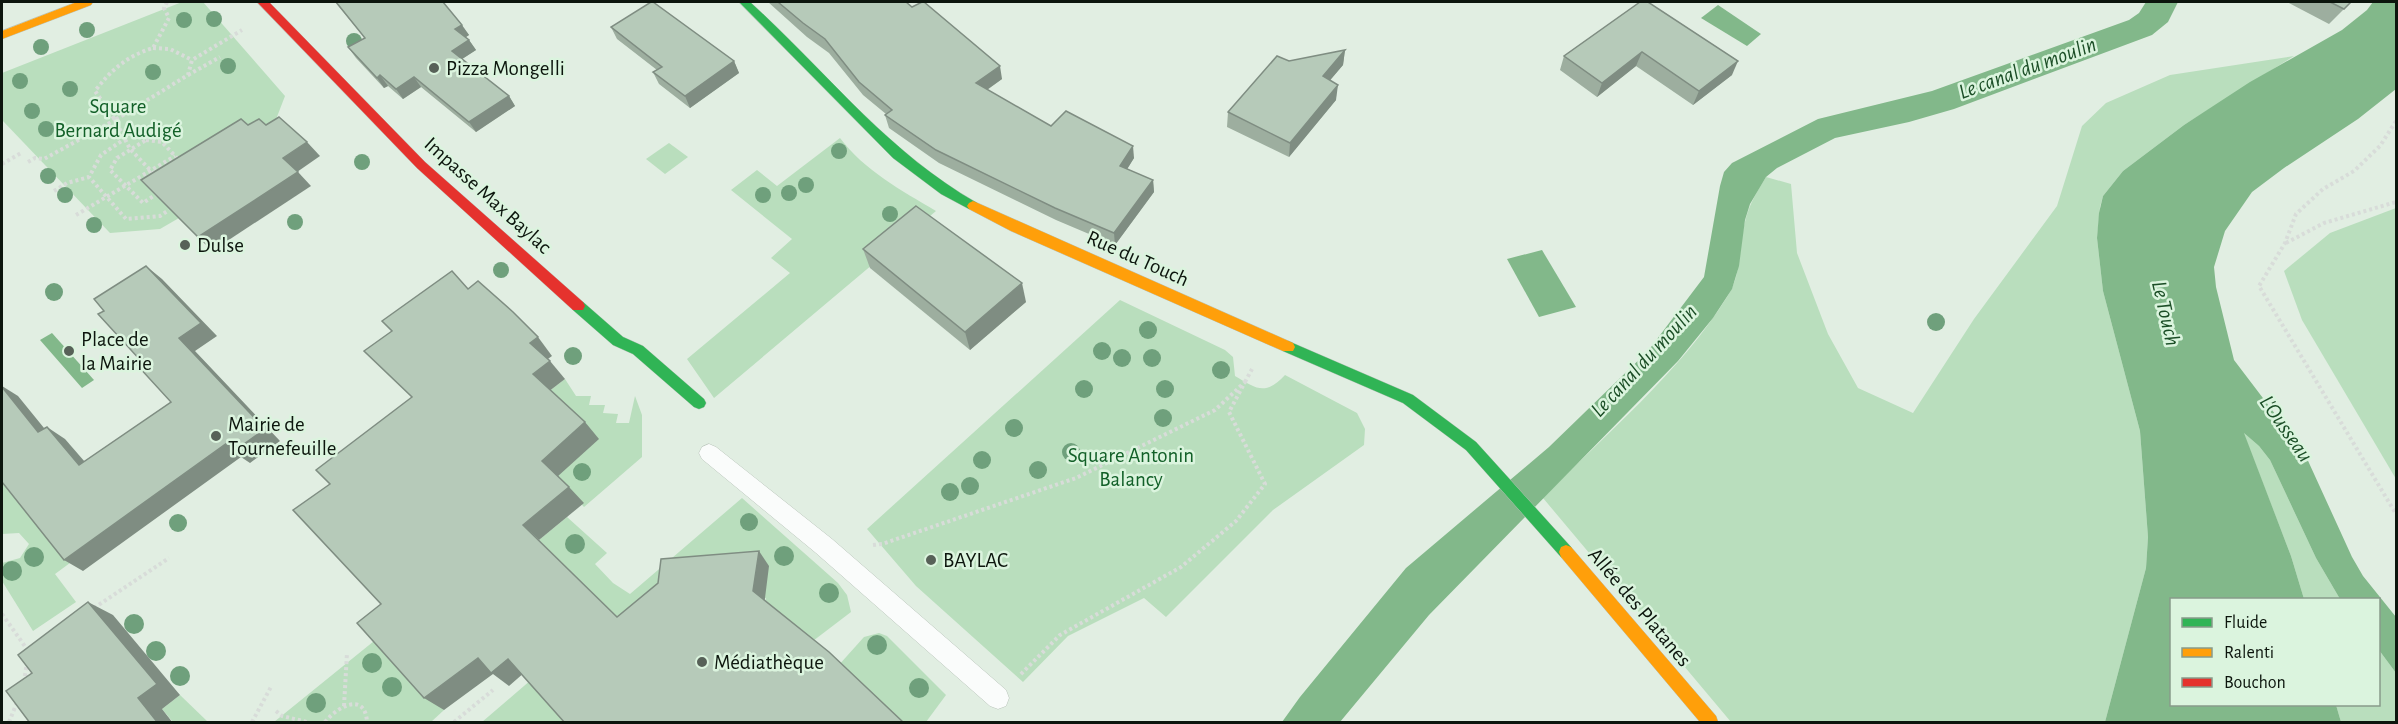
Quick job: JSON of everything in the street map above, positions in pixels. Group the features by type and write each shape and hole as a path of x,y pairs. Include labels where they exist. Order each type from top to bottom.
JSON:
{"street":[{"path":"2,35 87,2"},
{"name":"Impasse Max Baylac","path":"263,2 421,165 618,341 639,350 699,403"},
{"name":"Rue du Touch","path":"744,2 793,48 866,128 904,162 960,199 1015,227 1408,399 1471,446 1537,518"},
{"name":"Allée des Platanes","path":"1537,518 1710,723"}],"lane":[{"path":"709,453 824,546 998,698"}],"path":[{"path":"153,48 169,18 164,8 167,2"},
{"path":"188,75 192,60 244,29"},
{"path":"159,178 130,149 126,138 95,91 111,70 134,53 153,48 170,49 192,60"},
{"path":"28,162 35,158 44,159 115,120 220,57"},
{"path":"2397,121 2380,146 2354,171 2323,189 2296,214 2285,243 2259,286 2397,514"},
{"path":"54,191 67,183 89,177 101,155 126,138"},
{"path":"146,140 162,142 175,156 190,172 143,203 110,170 117,158 146,140"},
{"path":"2,164 21,153"},
{"path":"76,215 175,156"},
{"path":"89,177 126,219 160,216 169,210"},
{"path":"2285,243 2324,223 2397,202"},
{"path":"824,546 882,544 1076,478 1215,410 1245,382 1229,412 1264,484 1236,521 1181,567 1060,635 998,698"},
{"path":"90,611 169,558"},
{"path":"2,614 29,652 23,688"},
{"path":"29,652 38,646"},
{"path":"344,706 347,653"},
{"path":"252,723 272,685"},
{"path":"454,723 493,690"},
{"path":"9,723 19,696"},
{"path":"325,723 331,714 351,704 364,708 367,713 367,723"},
{"path":"276,711 282,716 307,723"}],"green space":[{"name":"Square Bernard Audigé","path":"182,2 203,2 285,96 275,122 179,218 160,229 110,233 2,120 2,73"},
{"path":"2294,56 2184,125 2123,171 2103,196 2097,238 2103,291 2140,431 2148,537 2146,568 2105,722 1731,722 1543,498 1664,378 1708,325 1727,297 1736,278 1748,212 1766,177 1791,184 1797,253 1828,334 1858,388 1913,413 1974,319 2057,206 2082,126 2106,103 2170,75"},
{"path":"840,138 872,170 936,211 714,398 687,359 790,273 771,258 792,239 731,190 757,170 777,186"},
{"path":"669,143 688,157 665,174 646,159"},
{"path":"2396,208 2396,479 2302,320 2284,271 2330,233"},
{"name":"Square Antonin Balancy","path":"1120,300 1225,350 1233,357 1235,376 1255,387 1272,386 1285,375 1357,413 1365,429 1364,445 1273,510 1166,617 1144,598 1068,636 1023,682 916,586 867,529"},
{"path":"565,379 576,396 591,396 589,405 605,405 603,413 618,414 616,423 629,423 635,396 642,415 642,457 584,507 548,468 543,396"},
{"path":"2243,432 2270,460 2316,558 2339,598 2304,598 2291,556"},
{"path":"2,469 74,560 55,574 76,602 33,631 2,581 2,563 20,558 29,544 19,533 2,534"},
{"path":"742,498 838,583 847,595 851,612 809,644 764,606 766,598 670,606 571,722 482,722 611,611 539,540 567,517 607,553 595,564 613,583 630,594"},
{"path":"879,633 887,636 946,695 926,722 899,722 838,666 864,637"},
{"path":"379,637 444,710 431,722 274,722"},
{"path":"2380,651 2396,673 2396,722 2341,722 2336,706 2380,706"},
{"path":"180,695 208,722 173,722 162,709"}],"water":[{"name":"Le canal du moulin","path":"2146,2 2178,2 2168,22 2152,35 1954,109 1909,122 1835,138 1777,168 1766,177 1750,204 1745,220 1739,266 1732,289 1713,318 1678,361 1429,615 1340,722 1282,722 1406,568 1549,447 1648,351 1704,277 1720,186 1724,172 1732,163 1818,119 1932,91 2129,20 2139,13"},
{"name":"Le Touch","path":"2373,2 2396,2 2396,89 2358,119 2252,192 2225,231 2214,267 2216,287 2234,360 2304,452 2352,557 2363,576 2396,617 2396,673 2380,651 2380,598 2339,598 2316,558 2270,460 2244,433 2291,556 2304,598 2170,598 2170,706 2336,706 2341,722 2105,722 2146,568 2148,537 2140,431 2103,291 2097,238 2103,196 2123,171 2184,125 2250,82 2342,30 2367,10"},
{"path":"1718,5 1761,34 1747,46 1701,18"},
{"path":"1542,250 1576,307 1539,317 1507,259"},
{"path":"52,333 94,380 82,388 40,340"}],"building":[{"path":"336,2 443,2 462,25 455,29 469,40 452,51 509,96 469,122 414,77 396,89 380,75 377,78 348,47 365,38"},
{"path":"651,2 734,61 685,96 653,72 662,67 611,27"},
{"path":"778,2 906,2 912,7 924,2 1000,66 976,83 1051,126 1066,111 1133,146 1120,166 1153,180 1114,233 1055,208 936,150 885,115 892,110 859,82 825,39"},
{"path":"1640,2 1648,2 1738,61 1699,91 1642,52 1602,83 1564,56"},
{"path":"2330,2 2351,2 2344,9"},
{"path":"1345,50 1323,76 1338,85 1290,143 1228,112 1277,56 1289,61"},
{"path":"279,117 307,142 283,158 298,172 198,237 141,180 241,119 248,125 259,119 266,125"},
{"path":"916,206 1022,283 965,332 863,249"},
{"name":"Mairie de Tournefeuille","path":"146,266 201,323 179,338 265,429 234,451 227,443 64,560 2,482 2,387 38,432 47,427 79,465 171,402 137,365 142,362 98,314 104,311 94,299"},
{"path":"452,271 468,289 478,281 538,337 530,343 550,361 533,374 585,422 542,461 569,487 523,525 617,617 658,583 661,559 759,551 753,591 829,652 904,723 565,723 508,659 491,673 478,658 424,698 357,623 381,604 293,510 330,484 316,470 412,397 364,351 392,331 382,321"},
{"path":"88,602 157,684 138,698 158,723 30,723 6,691 32,673 18,655"}],"traffic: fast":[{"path":"744,2 794,49 856,115 898,155 920,173 973,206"},
{"path":"578,306 618,341 638,350 699,403"},
{"path":"1288,347 1408,399 1471,446 1566,552"}],"traffic: slow":[{"path":"2,35 87,2"},
{"path":"973,206 1015,227 1288,347"},
{"path":"1566,552 1710,722"}],"traffic: jam":[{"path":"263,2 421,165 578,306"}],"place":[{"name":"Pizza Mongelli","path":"434,68"},
{"name":"Dulse","path":"185,245"},
{"name":"Place de la Mairie","path":"69,351"},
{"name":"Mairie de Tournefeuille","path":"216,436"},
{"name":"BAYLAC","path":"931,560"},
{"name":"Médiathèque","path":"702,662"}],"water label":[{"name":"L'Ousseau","path":"2287,428"}]}
